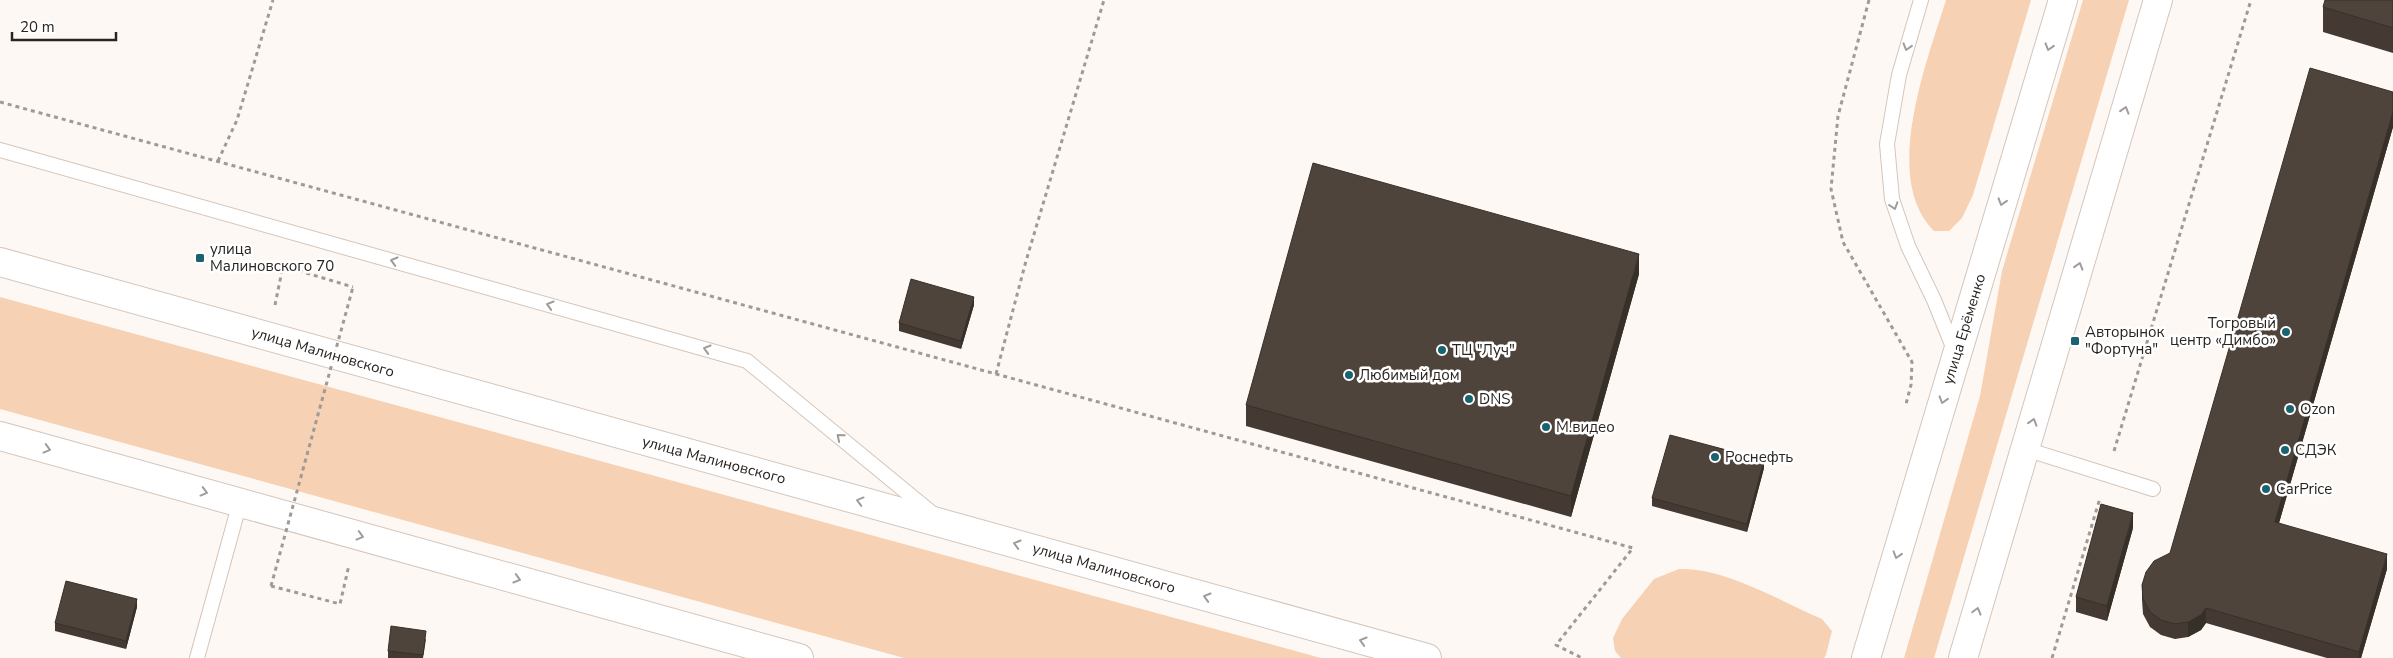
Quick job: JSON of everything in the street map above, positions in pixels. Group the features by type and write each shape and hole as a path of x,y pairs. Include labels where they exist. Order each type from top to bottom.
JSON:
{"main road":[{"name":"улица Ерёменко","path":"1866,658 2063,0"},
{"path":"1963,658 2158,0"},
{"name":"улица Малиновского","path":"0,262 945,524 1390,653 1427,658"},
{"path":"0,436 799,658"}],"lane":[{"path":"1921,0 1899,75 1887,144 1892,199 1908,246 1934,300 1956,355"},
{"path":"0,150 747,361 945,524"},
{"path":"2025,450 2152,489"},
{"path":"197,658 240,502"}],"path":[{"path":"218,161 237,120 273,0"},
{"path":"996,374 1026,261 1104,0"},
{"path":"1870,0 1838,116 1831,189 1842,242 1912,362 1911,385 1903,414"},
{"path":"2052,658 2252,0"},
{"path":"0,102 1633,548 1556,645 1582,658"},
{"path":"267,337 283,266 353,286 271,586 340,604 356,535"}],"shaded area":[{"path":"1946,0 2031,0 1973,195 1962,218 1949,231 1934,231 1919,209 1911,182 1909,151 1920,86"},
{"path":"2083,0 2129,0 1934,658 1904,658 1980,396 2002,271"},
{"path":"0,297 1321,658 904,658 0,409"},
{"path":"1679,569 1714,573 1733,579 1822,619 1832,631 1826,655 1824,658 1621,658 1615,651 1613,638 1622,619 1654,579"}],"building":[{"path":"2325,0 2393,0 2393,28 2323,7"},
{"name":"Тогровый центр «Димбо»","path":"2310,68 2393,92 2393,112 2275,522 2387,554 2359,652 2206,608 2201,615 2188,622 2175,624 2161,620 2150,612 2143,599 2142,585 2146,572 2154,561 2170,553"},
{"name":"ТЦ \"Луч\"","path":"1313,163 1639,254 1571,496 1246,405"},
{"path":"911,279 974,297 961,341 899,323"},
{"path":"1670,435 1764,460 1747,524 1652,498"},
{"path":"2101,504 2133,513 2107,606 2076,597"},
{"path":"66,581 137,599 126,641 55,623"},
{"path":"391,626 426,631 423,655 388,651"}],"place":[{"name":"улица Малиновского 70","path":"200,258"},
{"name":"Тогровый центр «Димбо»","path":"2286,332"},
{"name":"Авторынок \"Фортуна\"","path":"2075,341"},
{"name":"ТЦ \"Луч\"","path":"1442,350"},
{"name":"Любимый дом","path":"1349,375"},
{"name":"DNS","path":"1469,399"},
{"name":"Ozon","path":"2290,409"},
{"name":"М.видео","path":"1546,427"},
{"name":"СДЭК","path":"2285,450"},
{"name":"Роснефть","path":"1715,457"},
{"name":"CarPrice","path":"2266,489"}]}
